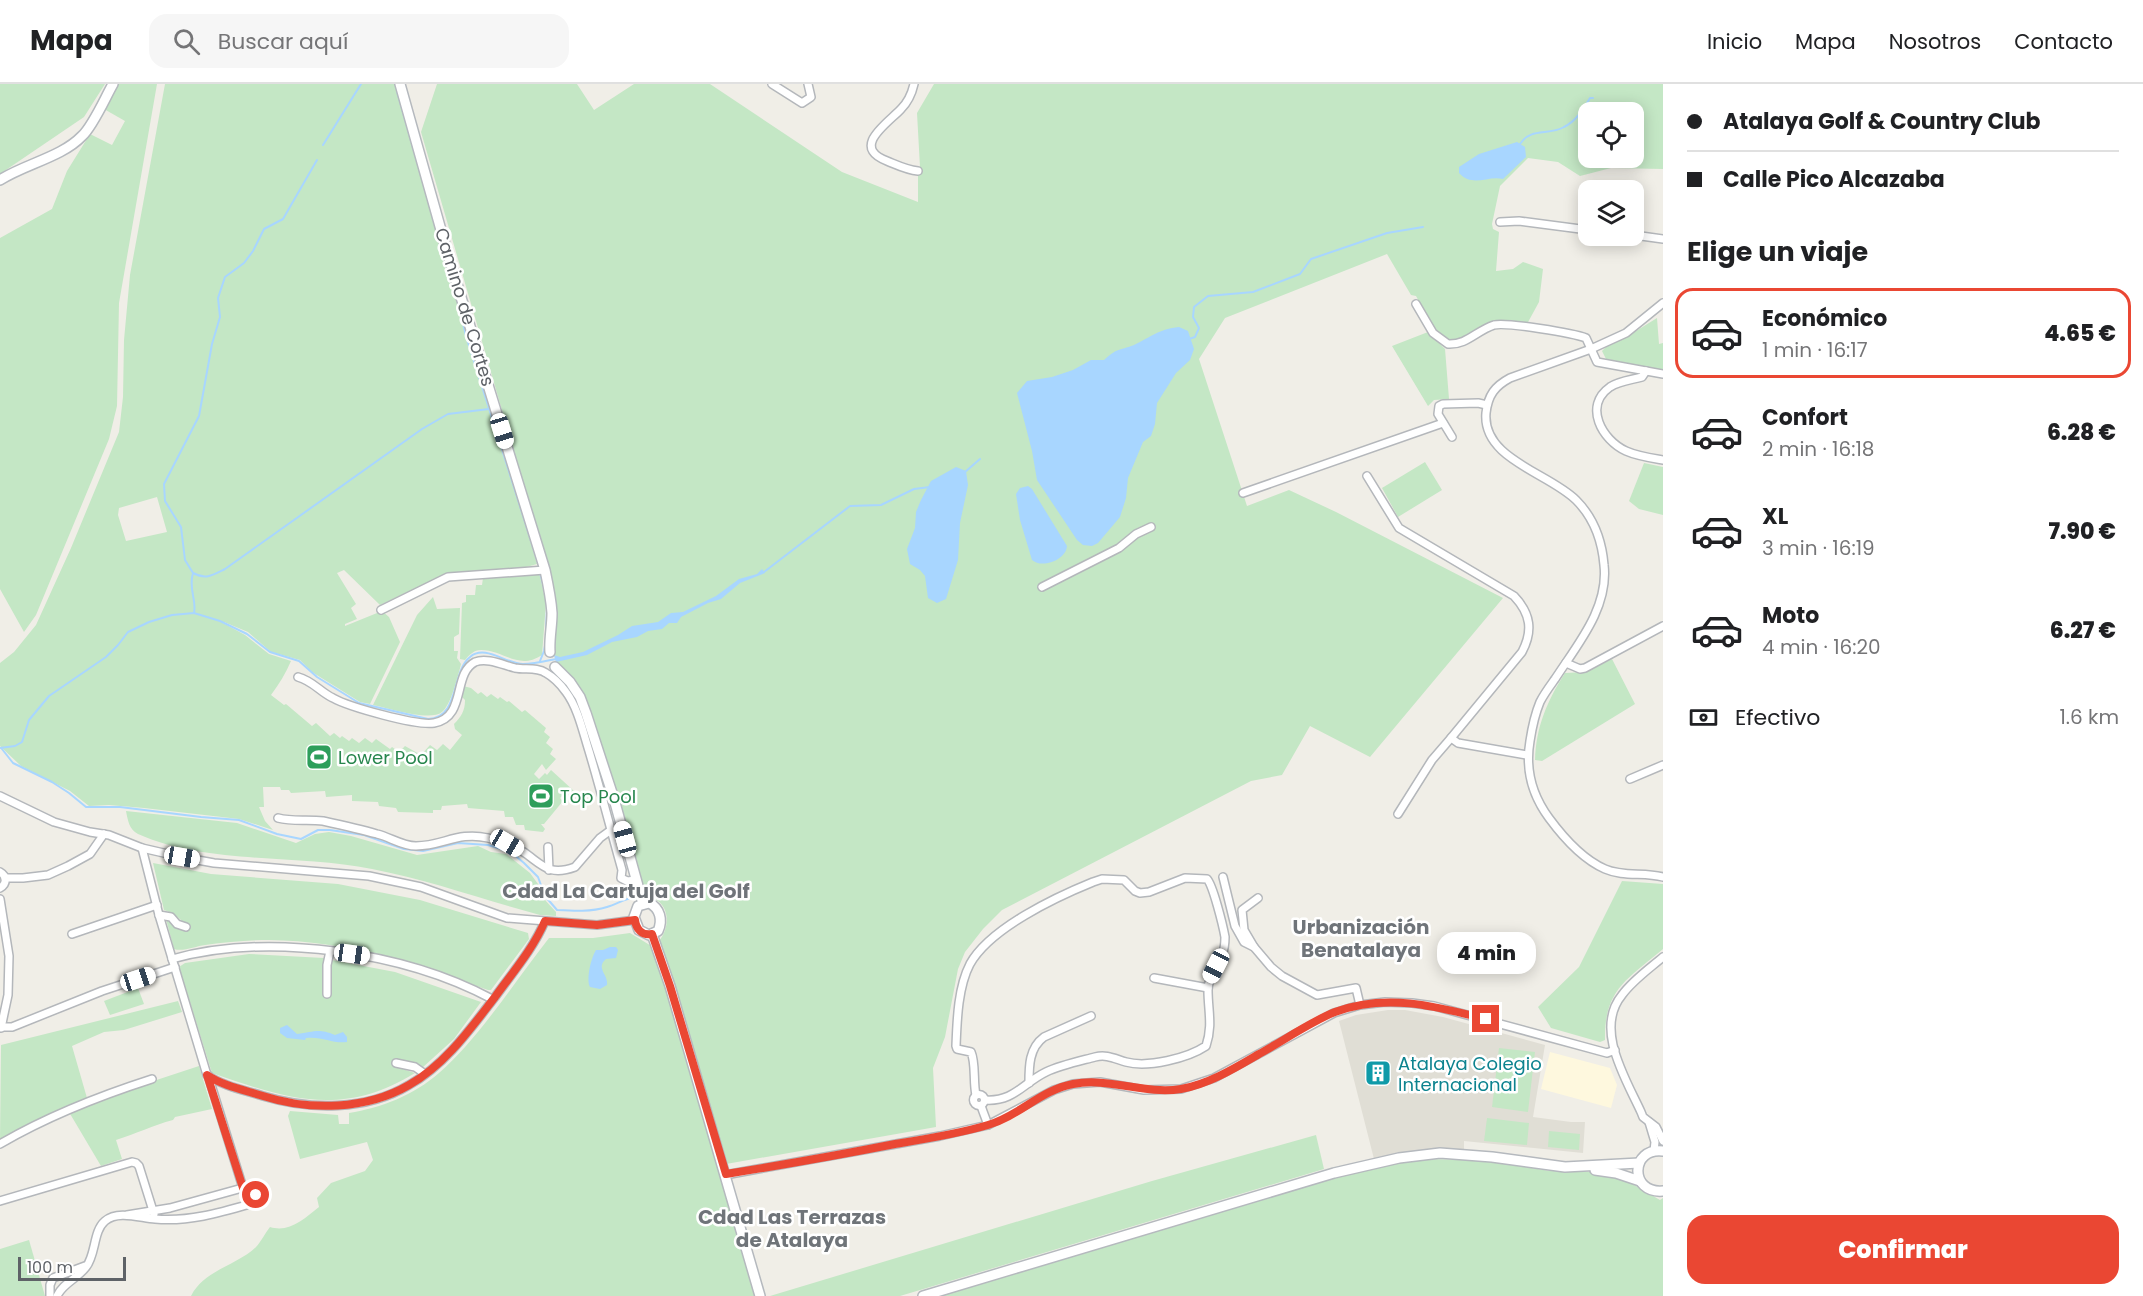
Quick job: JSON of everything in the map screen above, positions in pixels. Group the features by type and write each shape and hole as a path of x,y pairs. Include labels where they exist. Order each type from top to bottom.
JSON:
{"street":[{"path":"0,180 14,171 66,149 83,136 113,84"},
{"name":"Camino de Cortes","path":"400,84 448,255 545,570 552,613 550,652 555,667 575,690 586,713 614,799 634,880 643,903"},
{"path":"772,84 802,103 811,97 808,84"},
{"path":"914,84 903,108 875,133 872,143 873,149 880,158 918,171"},
{"path":"1500,222 1519,220 1578,229"},
{"path":"1644,236 1663,239"},
{"path":"1663,303 1626,333 1591,349 1510,378 1498,385 1491,394 1486,418 1490,436 1495,444 1520,464 1571,495 1586,512 1597,532 1605,568 1597,612 1541,701 1532,726 1527,755 1529,777 1536,800 1558,831 1595,864 1613,872 1663,877"},
{"path":"1416,304 1433,333 1448,344 1463,343 1495,325 1582,336 1589,341 1597,362 1663,374"},
{"path":"1646,371 1642,377 1611,386 1597,402 1596,413 1598,423 1618,447 1628,452 1663,460"},
{"path":"1452,437 1437,411 1441,404 1478,403 1487,405"},
{"path":"1243,494 1443,423"},
{"path":"1367,476 1399,528 1514,596 1523,605 1530,629 1528,641 1522,652 1432,760 1398,814"},
{"path":"1042,586 1119,548 1136,534 1151,527"},
{"path":"381,610 448,577 545,570"},
{"path":"1566,663 1580,669 1585,668 1663,626"},
{"path":"298,677 310,680 330,697 364,711 427,724 435,723 450,715 455,708 466,671 476,662 487,661 548,673 567,692 582,729 622,870 621,878 625,881 634,880"},
{"path":"1451,738 1458,743 1527,755"},
{"path":"1630,779 1663,765"},
{"path":"0,796 54,822 104,834 142,848 214,863 369,876 421,887 507,918 597,925 635,920"},
{"path":"278,818 289,821 320,821 378,834 414,846 471,835 488,838 507,843 523,852 541,867 549,870 574,867 600,838 611,830"},
{"path":"0,888 5,883 3,875 23,878 48,875 58,871 90,854 104,834"},
{"path":"548,847 549,870"},
{"path":"142,848 172,959 243,1188"},
{"path":"1223,877 1240,937 1254,947"},
{"path":"1185,878 1207,879 1212,889 1225,945 1208,988 1211,1032 1206,1046 1187,1057 1143,1064 1128,1063 1111,1056 1099,1056 1047,1072 1029,1083 1006,1098 974,1103 976,1095 973,1082 973,1058 971,1052 957,1049 956,1046 963,982 976,956 1017,920 1080,887 1102,879 1124,880 1140,893 1149,892 1185,878"},
{"path":"1258,898 1242,910 1244,930 1271,968 1317,995 1356,988 1360,1005"},
{"path":"0,899 9,956 8,995 1,1029 12,1027 102,991 175,967"},
{"path":"643,903 654,906 659,911 661,925 658,931 652,934 644,934 639,930 635,920 635,912 643,903"},
{"path":"72,934 157,905"},
{"path":"159,915 171,917 177,924 186,927"},
{"path":"207,1075 215,1080 272,1099 304,1106 372,1101 410,1085 441,1060 472,1026 536,941 545,921"},
{"path":"652,934 670,986 760,1296"},
{"path":"172,959 230,948 256,946 330,951 373,957 429,973 470,987 492,999"},
{"path":"327,994 327,965 330,951"},
{"path":"1663,957 1637,979 1616,1003 1612,1015 1611,1033 1615,1050 1641,1112 1656,1127 1663,1141"},
{"path":"1154,978 1208,988"},
{"path":"726,1174 940,1136 988,1125 1053,1090 1073,1084 1100,1082 1144,1090 1181,1089 1198,1084 1239,1065 1334,1013 1360,1005 1385,1002 1434,1006 1607,1053 1615,1050"},
{"path":"1029,1083 1033,1048 1038,1042 1044,1037 1091,1016"},
{"path":"396,1063 415,1067 425,1074"},
{"path":"0,1144 31,1127 98,1097 152,1079"},
{"path":"983,1103 988,1125"},
{"path":"1640,1181 1639,1163 1648,1153 1659,1151 1649,1122"},
{"path":"923,1296 1334,1173 1399,1158 1440,1153 1492,1157 1551,1166 1581,1167 1639,1163"},
{"path":"0,1201 127,1163 136,1163 156,1220"},
{"path":"1581,1167 1616,1173 1640,1181 1649,1190 1663,1191"},
{"path":"57,1296 61,1287 87,1266 103,1222 109,1218 127,1215 153,1211 243,1188 249,1187 255,1192 255,1200 250,1204 201,1218 156,1220 127,1215"},
{"path":"50,1296 53,1278 87,1266"}],"shaded area":[{"path":"1405,1010 1443,1017 1545,1045 1533,1117 1585,1122 1583,1153 1464,1141 1464,1150 1418,1151 1374,1159 1339,1021 1356,1015"},
{"path":"1550,1052 1610,1068 1617,1085 1611,1108 1541,1089"}],"green space":[{"path":"0,84 105,84 84,117 0,174"},
{"path":"118,84 157,84 119,303 117,406 109,439 36,615 24,632 0,589 0,238 52,209 67,171 90,134 112,145 125,121 104,109"},
{"path":"165,84 395,84 537,564 523,568 448,573 380,605 344,570 337,573 356,604 351,608 357,619 345,626 382,611 389,617 400,642 370,704 360,702 312,672 300,660 271,652 248,632 223,623 245,635 269,654 291,661 271,695 284,705 286,704 312,726 316,723 330,736 334,733 340,738 342,736 349,741 352,738 359,743 365,738 372,743 376,739 390,749 392,747 399,752 405,746 421,755 430,745 437,750 443,744 450,750 462,735 455,729 454,724 461,716 464,707 465,700 461,696 463,686 471,688 478,694 481,692 487,697 491,694 498,699 500,697 522,712 525,710 546,728 544,732 550,737 546,743 553,749 550,754 556,759 546,770 542,764 534,774 539,779 551,770 574,791 572,794 567,791 560,798 563,801 544,824 541,824 545,829 543,832 525,830 524,825 516,825 513,817 505,817 504,811 468,808 467,804 442,806 441,810 433,810 433,813 398,812 396,808 379,806 378,802 352,801 352,795 326,797 325,791 291,793 289,790 281,790 280,787 263,787 264,807 259,807 265,821 273,830 239,819 144,808 89,806 70,791 21,766 0,746 0,663 14,652 36,625 119,432 130,275","holes":["157,497 167,532 126,541 118,515 119,508"]},
{"path":"437,84 577,84 594,110 634,84 710,84 842,172 918,202 920,167 917,113 934,84 1663,84 1663,169 1611,168 1580,176 1558,162 1528,158 1500,186 1492,224 1493,229 1499,232 1496,271 1513,269 1523,262 1543,269 1539,302 1527,324 1495,322 1466,338 1456,341 1448,340 1429,321 1416,296 1411,295 1387,254 1225,318 1199,359 1247,506 1289,490 1503,598 1370,757 1310,726 1282,775 1251,781 1002,910 965,952 958,969 945,1037 933,1068 936,1127 726,1164 659,941 665,931 666,913 660,903 643,892 585,699 556,662 552,647 552,582 421,132"},
{"path":"1657,318 1659,344 1663,343 1663,370 1606,359 1602,351 1606,347"},
{"path":"1428,332 1445,349 1449,399 1434,400 1428,406 1392,346"},
{"path":"1425,462 1442,490 1398,517 1382,488"},
{"path":"1644,463 1663,467 1663,515 1639,509 1629,501"},
{"path":"539,572 546,603 542,655 526,661 481,650 474,652 465,660 460,659 462,603 466,602 466,595 475,595 476,585 482,585 483,578"},
{"path":"433,597 437,609 460,608 459,634 454,637 454,651 458,651 457,658 461,664 448,703 442,712 428,716 373,705 417,615"},
{"path":"1612,659 1635,704 1542,761 1535,760 1544,715 1565,673 1585,672"},
{"path":"126,811 237,823 296,843 315,834 329,832 417,855 478,846 491,852 506,854 530,873 545,900 556,912 556,916 540,915 435,884 372,869 344,864 223,855 165,844 135,832 129,824"},
{"path":"153,863 211,874 338,884 420,900 528,933 529,939 491,990 434,971 353,949 298,941 253,940 178,950 174,949 166,919 181,930 187,929 178,917 164,910"},
{"path":"1622,881 1663,884 1663,949 1629,978 1614,997 1609,1008 1605,1040 1600,1042 1551,1028 1538,1007 1579,967"},
{"path":"630,933 653,947 755,1296 191,1296 204,1280 256,1247 270,1227 284,1228 302,1220 319,1207 317,1198 331,1183 365,1171 373,1160 367,1142 300,1159 288,1116 290,1111 338,1115 339,1124 349,1124 349,1113 373,1108 408,1094 429,1081 454,1059 497,1008 549,938 593,938"},
{"path":"249,954 324,958 322,990 330,995 332,960 395,972 481,1002 454,1039 422,1068 400,1059 394,1059 396,1067 415,1073 388,1087 363,1096 338,1100 314,1100 290,1096 212,1073 179,967 185,963"},
{"path":"138,988 144,1004 110,1015 104,1001"},
{"path":"178,1001 182,1012 124,1030 104,1032 72,1046 87,1098 0,1140 1,1045"},
{"path":"1499,1048 1535,1052 1528,1112 1492,1107"},
{"path":"199,1066 212,1109 175,1117 173,1120 116,1140 122,1159 101,1166 69,1112 105,1097"},
{"path":"1487,1118 1529,1123 1527,1145 1484,1141"},
{"path":"1549,1131 1580,1134 1579,1150 1548,1147"},
{"path":"1316,1135 1324,1169 900,1296 770,1296 1152,1181"},
{"path":"1420,1159 1482,1160 1550,1171 1597,1172 1622,1178 1660,1200 1663,1198 1663,1296 940,1296 1358,1171"},
{"path":"29,1240 45,1296 0,1296 0,1249"}],"water":[{"path":"1517,142 1525,147 1526,157 1503,179 1470,180 1459,173 1459,167 1479,154"},
{"path":"1179,327 1188,331 1194,349 1190,360 1176,373 1157,403 1155,424 1151,436 1143,442 1128,478 1126,498 1120,517 1098,543 1092,546 1083,545 1077,540 1037,480 1017,393 1027,381 1052,377 1073,370 1091,360 1104,360 1115,352 1160,331"},
{"path":"956,467 966,471 968,485 960,523 958,560 946,599 937,603 928,598 925,576 910,564 907,549 915,528 916,512 931,481"},
{"path":"1028,486 1067,546 1063,555 1053,562 1042,564 1032,560 1020,520 1016,494 1020,488"},
{"path":"762,569 765,573 740,583 721,599 681,617 677,623 669,623 662,629 612,642 587,655 556,662 554,655 560,657 583,652 632,626 658,622 671,613 683,612 716,596 739,579 757,574"},
{"path":"616,947 618,950 616,958 606,959 602,965 607,985 600,989 590,987 589,974 596,950"},
{"path":"287,1025 297,1034 320,1031 335,1035 343,1032 347,1037 347,1042 287,1038 280,1033 280,1028"}],"waterway":[{"path":"323,145 361,84"},
{"path":"397,91 440,242"},
{"path":"1520,144 1529,135 1558,130 1568,125 1579,115 1590,98 1593,98"},
{"path":"194,613 191,584 193,573 185,560 181,527 165,501 164,484 199,416 212,344 220,317 218,298 225,277 244,263 264,229 283,219 317,160"},
{"path":"1189,339 1195,337 1199,328 1193,317 1194,307 1208,296 1253,292 1300,274 1311,259 1387,233 1423,227"},
{"path":"460,310 466,336 539,566"},
{"path":"193,573 206,576 225,569 422,429 448,414 489,409"},
{"path":"965,472 980,459"},
{"path":"764,572 850,506 881,505 914,489 930,487"},
{"path":"540,573 544,588"},
{"path":"546,633 547,608"},
{"path":"0,748 15,746 22,742 29,720 49,696 106,657 128,632 172,615 194,613 220,621 247,634 270,652 299,661 317,677 359,703 428,719 438,717 445,711 464,664 476,654 489,654 523,664 556,659"},
{"path":"540,661 546,641"},
{"path":"2,749 13,763 52,782 86,807 120,807 239,820 277,834 301,839 318,830 330,830 364,835 404,849 423,851 458,843 488,845 511,852 524,863 538,877 545,896 557,910 595,910 635,897"}],"place":[{"name":"Lower Pool","path":"319,757"},
{"name":"Top Pool","path":"541,796"},
{"name":"Atalaya Colegio Internacional","path":"1378,1073"}],"district":[{"name":"Cdad La Cartuja del Golf","path":"626,891"},
{"name":"Urbanización Benatalaya","path":"1361,938"},
{"name":"Cdad Las Terrazas de Atalaya","path":"792,1228"}],"route":[{"path":"256,1195 251,1188 243,1188 207,1075 236,1088 304,1106 372,1101 410,1085 441,1060 472,1026 536,941 545,921 597,925 635,920 639,930 644,934 652,934 670,986 726,1174 969,1130 994,1123 1053,1090 1073,1084 1100,1082 1144,1090 1181,1089 1214,1078 1334,1013 1360,1005 1385,1002 1412,1003 1486,1019"}]}
